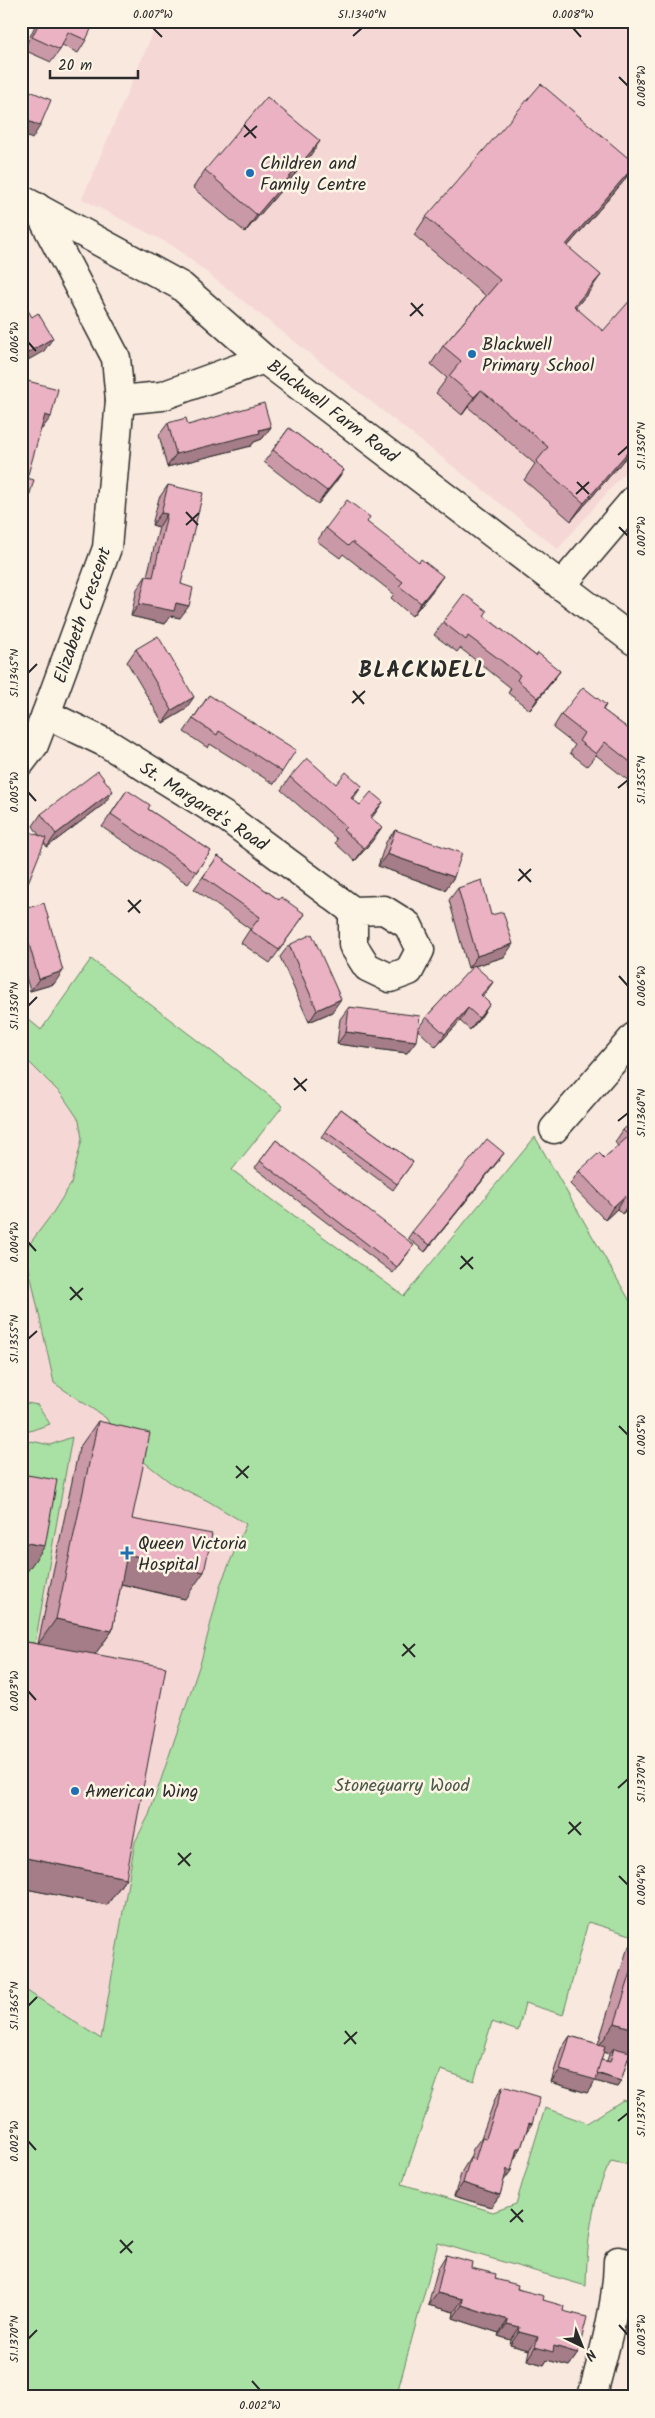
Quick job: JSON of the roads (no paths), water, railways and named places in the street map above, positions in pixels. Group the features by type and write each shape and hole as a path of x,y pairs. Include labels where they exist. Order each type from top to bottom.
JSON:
{"street":[{"name":"Blackwell Farm Road","path":"29,203 181,286 264,359 634,641"},
{"name":"Elizabeth Crescent","path":"21,762 34,745 107,548 120,400 116,358 29,203"},
{"path":"120,400 162,396 264,359"},
{"path":"561,586 634,500"},
{"name":"St. Margaret's Road","path":"46,714 108,744 229,819 353,911"},
{"path":"554,1129 634,1037"},
{"path":"592,2397 618,2290 618,2261 634,2264"}],"place":[{"name":"Children and Family Centre","path":"250,173"},
{"name":"Blackwell Primary School","path":"472,354"},
{"name":"Queen Victoria Hospital","path":"127,1553"},
{"name":"American Wing","path":"75,1791"}],"district":[{"name":"BLACKWELL","path":"423,669"}],"park label":[{"name":"Stonequarry Wood","path":"402,1785"}]}
